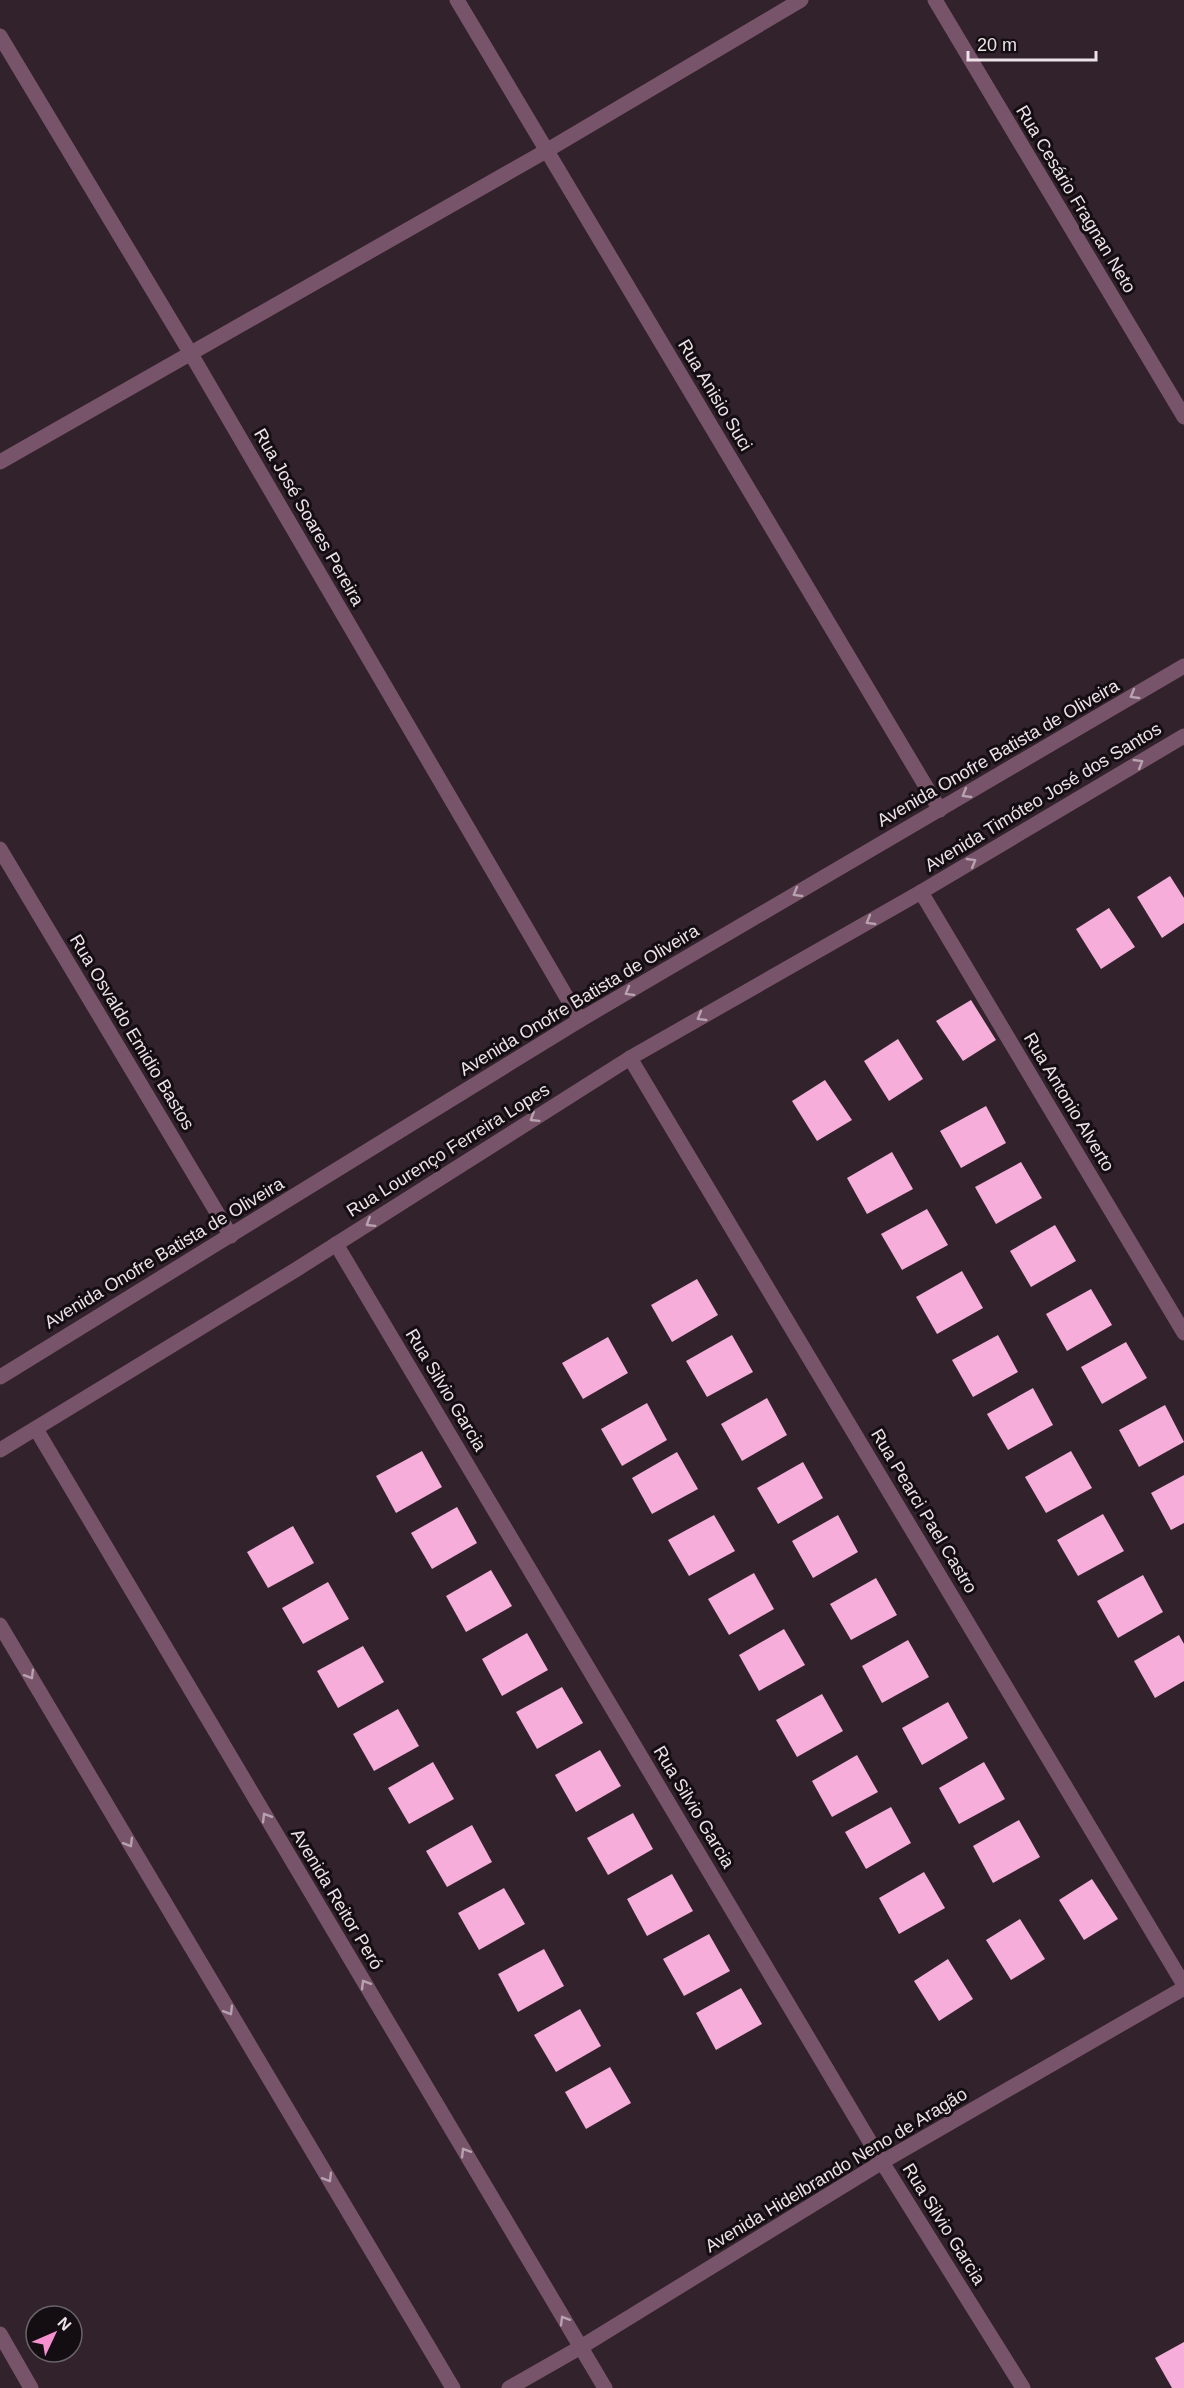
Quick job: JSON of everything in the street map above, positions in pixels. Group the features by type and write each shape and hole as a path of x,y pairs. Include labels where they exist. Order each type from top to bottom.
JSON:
{"street":[{"name":"Rua Anisio Suci","path":"457,0 939,810"},
{"path":"0,462 546,151 801,0"},
{"name":"Rua Cesário Fragnan Neto","path":"935,0 1184,417"},
{"name":"Rua José Soares Pereira","path":"0,36 191,354 580,1020"},
{"name":"Avenida Onofre Batista de Oliveira","path":"0,1377 580,1020 1184,666"},
{"name":"Avenida Timóteo José dos Santos","path":"921,892 1184,736"},
{"name":"Rua Osvaldo Emidio Bastos","path":"0,849 231,1236"},
{"name":"Rua Lourenço Ferreira Lopes","path":"0,1450 336,1244 630,1058 921,892"},
{"name":"Rua Antonio Alverto","path":"921,892 1184,1333"},
{"name":"Rua Pearci Pael Castro","path":"630,1058 1184,1987"},
{"name":"Rua Silvio Garcia","path":"336,1244 882,2162 1023,2388"},
{"name":"Avenida Reitor Peró","path":"36,1429 605,2388"},
{"path":"0,1625 453,2388"},
{"name":"Avenida Hidelbrando Neno de Aragão","path":"509,2388 581,2347 882,2162 1184,1987"},
{"path":"0,2334 31,2388"}],"building":[{"path":"1170,876 1184,898 1184,923 1162,938 1137,897"},
{"path":"1109,908 1135,947 1101,969 1076,929"},
{"path":"971,1000 996,1040 963,1061 936,1021"},
{"path":"898,1039 923,1079 889,1101 864,1061"},
{"path":"825,1080 852,1120 817,1141 792,1101"},
{"path":"986,1106 1006,1143 961,1168 940,1131"},
{"path":"892,1152 913,1189 867,1214 847,1178"},
{"path":"1021,1162 1042,1198 996,1224 975,1187"},
{"path":"927,1209 948,1245 902,1270 881,1234"},
{"path":"1055,1225 1076,1261 1031,1287 1010,1251"},
{"path":"962,1271 983,1308 937,1334 916,1297"},
{"path":"697,1279 718,1315 672,1342 651,1305"},
{"path":"1091,1289 1112,1325 1067,1351 1046,1314"},
{"path":"732,1335 753,1372 707,1397 686,1361"},
{"path":"998,1335 1018,1372 973,1397 952,1360"},
{"path":"608,1337 628,1373 583,1399 562,1363"},
{"path":"1126,1342 1147,1378 1102,1404 1081,1367"},
{"path":"1033,1388 1053,1425 1008,1450 987,1414"},
{"path":"767,1398 787,1435 742,1461 721,1424"},
{"path":"647,1403 667,1440 622,1466 601,1429"},
{"path":"1165,1405 1184,1442 1139,1467 1119,1430"},
{"path":"422,1451 442,1487 396,1513 376,1476"},
{"path":"1071,1451 1092,1488 1046,1513 1025,1477"},
{"path":"677,1452 698,1489 652,1514 632,1478"},
{"path":"803,1462 823,1498 778,1524 757,1488"},
{"path":"1184,1475 1184,1523 1171,1530 1151,1493"},
{"path":"457,1507 477,1543 432,1569 411,1533"},
{"path":"1103,1514 1124,1551 1078,1576 1057,1540"},
{"path":"714,1515 735,1551 689,1576 668,1540"},
{"path":"838,1515 858,1552 813,1578 792,1541"},
{"path":"293,1526 314,1563 268,1588 247,1552"},
{"path":"491,1570 512,1606 466,1632 446,1596"},
{"path":"754,1573 774,1609 729,1635 708,1599"},
{"path":"1143,1575 1163,1612 1118,1638 1097,1601"},
{"path":"876,1578 897,1615 851,1640 830,1604"},
{"path":"328,1582 349,1619 303,1644 282,1608"},
{"path":"784,1629 805,1665 759,1691 739,1655"},
{"path":"527,1633 548,1670 502,1696 482,1659"},
{"path":"1179,1635 1184,1644 1184,1681 1155,1698 1134,1661"},
{"path":"908,1640 929,1677 882,1703 862,1666"},
{"path":"363,1646 384,1682 338,1708 317,1671"},
{"path":"562,1687 583,1723 537,1749 516,1712"},
{"path":"822,1694 843,1731 797,1757 776,1720"},
{"path":"948,1702 968,1738 922,1765 902,1728"},
{"path":"398,1709 419,1746 374,1771 353,1734"},
{"path":"600,1750 621,1786 576,1812 555,1775"},
{"path":"857,1755 878,1792 832,1817 812,1781"},
{"path":"433,1762 454,1799 409,1824 388,1788"},
{"path":"984,1762 1005,1799 959,1824 939,1788"},
{"path":"891,1807 911,1843 866,1869 845,1832"},
{"path":"633,1813 653,1849 608,1875 587,1838"},
{"path":"1019,1820 1040,1857 993,1883 973,1846"},
{"path":"472,1825 492,1862 447,1887 426,1851"},
{"path":"924,1872 945,1908 899,1934 879,1898"},
{"path":"672,1874 693,1911 647,1936 627,1899"},
{"path":"1092,1879 1118,1919 1084,1940 1059,1900"},
{"path":"504,1888 525,1924 479,1950 458,1913"},
{"path":"1020,1919 1045,1959 1011,1980 986,1940"},
{"path":"709,1934 730,1971 684,1996 663,1959"},
{"path":"544,1949 564,1986 518,2012 498,1974"},
{"path":"948,1959 973,1999 939,2021 914,1981"},
{"path":"741,1988 762,2024 716,2050 696,2013"},
{"path":"580,2009 601,2046 556,2072 534,2035"},
{"path":"610,2067 631,2103 586,2129 565,2092"},
{"path":"1184,2342 1184,2388 1172,2388 1155,2358"}]}
